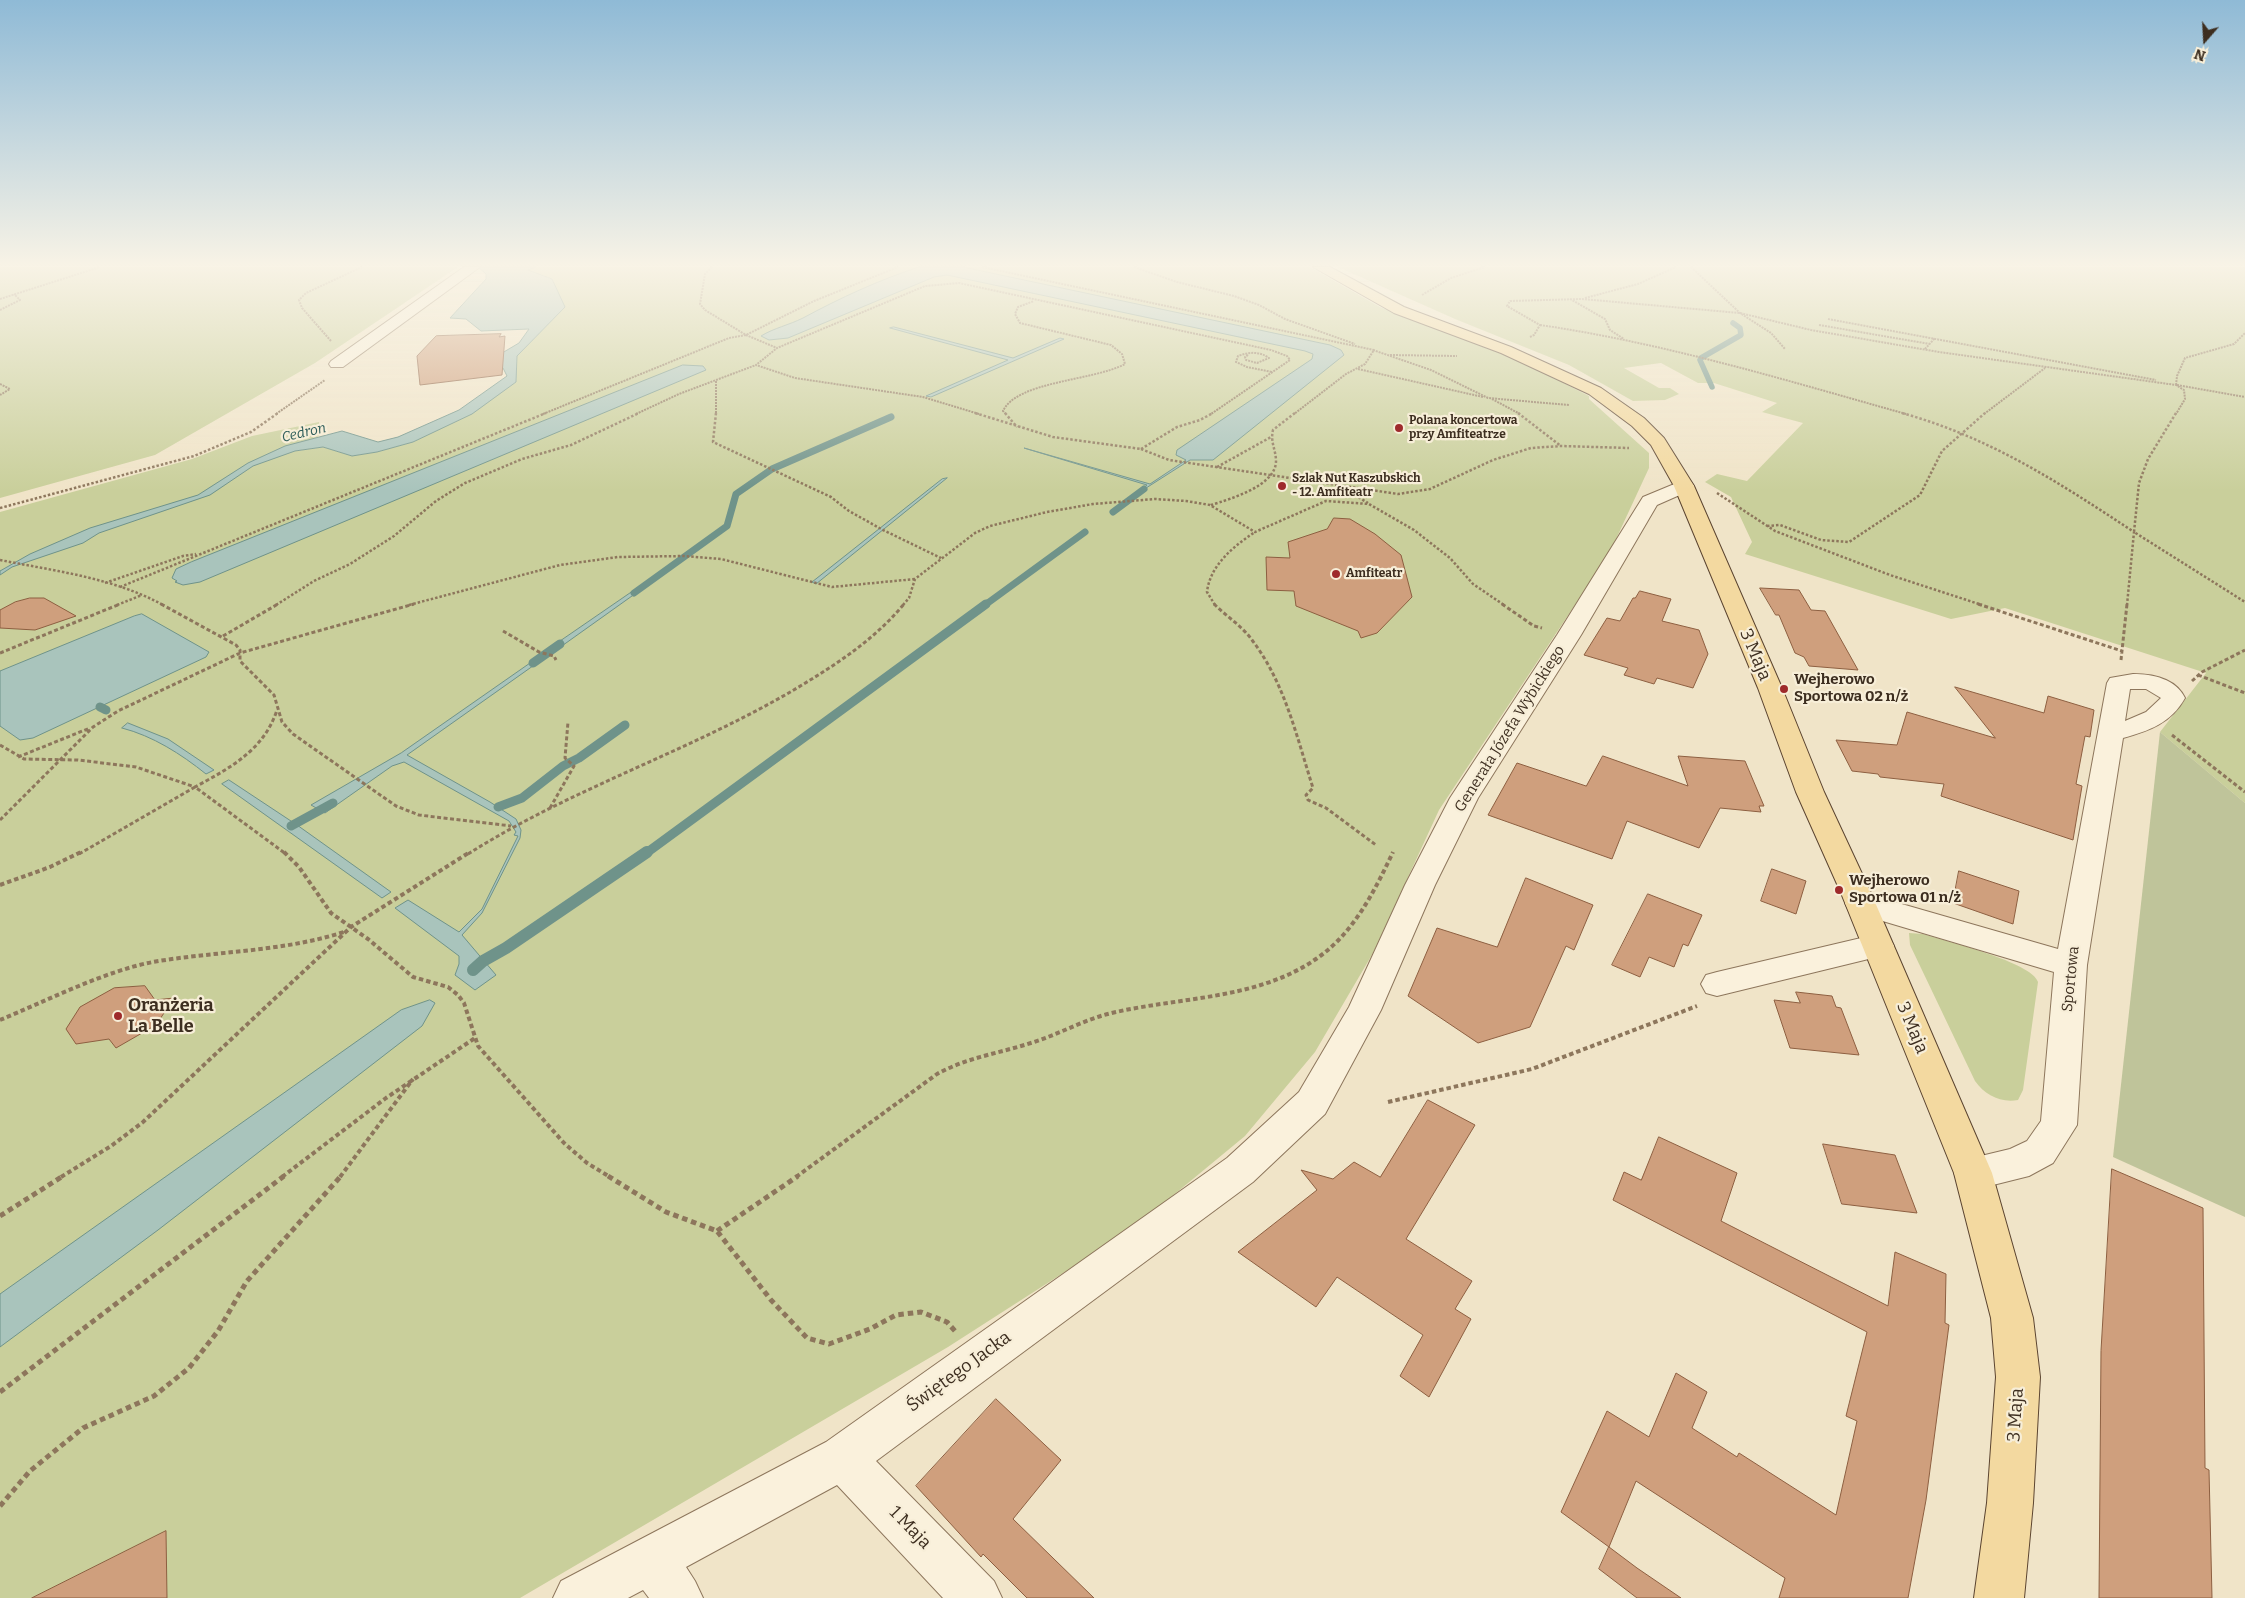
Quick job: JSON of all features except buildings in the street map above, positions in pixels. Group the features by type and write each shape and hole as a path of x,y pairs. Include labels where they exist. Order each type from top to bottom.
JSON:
{"main road":[{"name":"3 Maja","path":"1484,342 1595,391 1613,403 1658,442 1698,487 1770,688 1810,792 1860,903 1973,1173 2012,1318 2018,1377 2010,1504 1999,1598"}],"street":[{"path":"337,364 368,342"},
{"name":"Generała Józefa Wybickiego","path":"1312,1103 1364,1010 1420,885 1464,798 1569,635 1650,501 1698,487"},
{"path":"2112,733 2132,728 2152,719 2171,703 2173,698 2166,689 2151,682 2137,680 2119,683"},
{"name":"Sportowa","path":"1973,1173 2016,1164 2040,1152 2059,1125 2071,965 2119,683"},
{"path":"1860,903 2071,965"},
{"path":"1717,984 1878,946"},
{"name":"Świętego Jacka","path":"578,1598 842,1458 1240,1170 1312,1103"},
{"name":"1 Maja","path":"842,1458 977,1598"},
{"path":"651,1559 678,1598"}],"path":[{"path":"0,508 194,456 251,432 324,381 337,364 335,346 331,342"},
{"path":"120,587 719,342"},
{"path":"762,342 777,348"},
{"path":"222,636 253,620 314,581 350,564 394,536 436,501 465,483 522,459 572,445 628,416 756,365 777,348 792,342"},
{"path":"1017,427 1003,411 1004,405 1022,392 1089,378 1125,364 1122,354 1111,345 1097,342"},
{"path":"1141,449 1177,427 1200,420 1218,410 1290,360 1287,356 1271,350 1231,342"},
{"path":"1334,342 1374,350"},
{"path":"1350,342 1459,382 1514,410 1540,427 1561,446"},
{"path":"1629,342 1846,395 1962,432 2015,457 2064,486 2245,602"},
{"path":"1779,342 1785,349"},
{"path":"1876,342 2046,368 2176,385 2184,390 2185,400 2148,459 2139,483 2119,683"},
{"path":"1916,342 1930,344"},
{"path":"1924,350 1932,342"},
{"path":"1953,342 2245,397"},
{"path":"2176,385 2177,376 2185,358 2231,346 2239,342"},
{"path":"18,757 93,727 118,711 240,653 560,565 618,557 684,556 721,559 832,587 915,579 975,532 990,526 1047,512 1137,500 1180,500 1210,505 1262,484 1270,476 1276,463 1271,437 1273,430 1307,402 1346,374 1365,364 1374,350"},
{"path":"1387,355 1439,357 1506,350"},
{"path":"1248,355 1245,357 1246,360 1257,363 1269,358 1262,354 1247,353 1238,356 1236,362 1247,367 1273,372"},
{"path":"756,365 795,378 923,397 1054,437 1141,449 1169,460 1398,494 1430,489 1493,460 1531,448 1561,446 1631,448"},
{"path":"1357,368 1488,398 1576,406 1613,403"},
{"path":"1767,526 1780,525 1821,540 1849,542 1920,495 1942,451 2001,399 2046,368"},
{"path":"716,380 714,442 831,497 849,511 941,558"},
{"path":"0,384 10,389 0,395"},
{"path":"1217,467 1271,437"},
{"path":"1341,487 1414,530 1450,558 1473,584 1534,626 1569,635"},
{"path":"1698,487 1719,495 1767,526 1890,575 2122,651"},
{"path":"1369,504 1326,501 1255,532 1234,547 1213,572 1208,581 1207,592 1210,602 1239,625 1252,639 1275,679 1313,788 1306,795 1308,800 1326,808 1332,815 1376,845"},
{"path":"1210,505 1217,511 1255,532"},
{"path":"105,583 183,556 202,553"},
{"path":"0,560 62,572 143,594 236,645 240,653 240,660 274,695 282,722 298,739 396,806 419,815 512,826"},
{"path":"0,1216 111,1146 142,1122 175,1094 351,927 512,826 758,711 813,678 864,645 891,620 909,598 915,579"},
{"path":"0,653 143,594"},
{"path":"503,630 538,652 554,656 556,660"},
{"path":"2173,698 2198,675 2245,650"},
{"path":"2198,675 2245,693"},
{"path":"0,886 67,858 233,766 258,747 274,721 278,710"},
{"path":"2152,719 2245,792"},
{"path":"550,809 574,766 566,759 568,722"},
{"path":"0,820 93,727"},
{"path":"0,744 18,757 40,761 61,759 136,767 162,774 195,787 283,850 299,866 331,913 413,977 448,987 458,995 464,1003 478,1046 564,1144 587,1163 666,1212 717,1231 771,1300 807,1338 828,1344 870,1329 896,1315 921,1312 947,1322 980,1357"},
{"path":"717,1231 801,1174 937,1074 958,1063 1033,1043 1101,1015 1219,995 1296,973 1334,945 1360,915 1369,903 1393,852"},
{"path":"0,1020 126,968 153,962 278,947 319,940 344,932"},
{"path":"1388,1102 1532,1069 1700,1004 1717,984"},
{"path":"0,1392 386,1098 475,1038"},
{"path":"0,1506 30,1471 83,1428 154,1396 189,1368 218,1331 247,1281 348,1168 413,1079"}],"green space":[{"path":"0,342 347,342 315,363 155,455 0,498"},
{"path":"531,342 1470,342 1520,361 1589,396 1589,399 1649,453 1649,468 1610,552 1439,810 1373,953 1315,1052 1245,1136 1159,1207 1099,1250 948,1347 520,1598 0,1598 0,512 192,459 252,436 319,422 320,435 296,451 323,447 352,456 377,452 413,442 516,382 517,356"},
{"path":"1511,342 2245,342 2245,803 2160,732 2206,673 2005,608 1951,619 1745,554 1752,542 1731,497 1705,482 1717,474 1747,481 1803,423 1762,412 1777,403 1714,383 1698,383 1661,363 1624,368 1659,388 1670,388 1679,394 1665,400 1633,401 1569,365"},
{"path":"2160,732 2245,803 2245,1217 2113,1157"},
{"path":"1909,933 1923,934 2005,960 2032,974 2038,982 2023,1090 2018,1100 2011,1101 1994,1097 1983,1090 1975,1081 1910,945"}],"water":[{"path":"531,342 517,356 516,382 472,414 413,442 377,452 352,456 323,447 295,451 253,466 210,495 99,533 83,543 12,567 0,575 0,571 30,554 90,528 198,495 248,463 285,446 342,431 378,442 398,437 459,410 507,376 503,368 499,366 497,356 519,343"},
{"path":"940,342 950,342 1013,358 1052,342 1058,342 931,397 926,396 1008,360"},
{"path":"1261,342 1314,342 1330,345 1341,350 1344,355 1213,460 1190,460 1132,497 1147,485 1024,448 1150,484 1186,460 1176,455 1177,450 1312,359 1313,354"},
{"path":"683,365 703,366 706,370 200,582 183,585 175,582 177,581 172,578 176,569 191,562"},
{"path":"947,478 816,584 812,582 942,479"},
{"path":"642,585 646,586 552,653 546,651"},
{"path":"142,614 209,652 206,657 33,738 20,740 0,726 0,671"},
{"path":"542,655 547,656 407,755 516,819 521,830 520,838 482,913 462,935 496,975 475,990 455,975 459,964 459,956 395,908 408,900 459,932 482,909 518,836 514,835 516,832 509,821 404,762 392,766 325,813 311,805 401,753"},
{"path":"128,723 168,739 214,770 206,774 166,746 122,728"},
{"path":"229,780 297,825 391,892 382,898 222,784"},
{"path":"430,1000 435,1003 422,1026 158,1230 0,1347 0,1294 401,1010"}],"waterway":[{"path":"1701,358 1730,342"},
{"path":"1700,360 1712,387"},
{"path":"634,593 727,526 736,494 772,469 891,417"},
{"path":"1113,512 1144,489"},
{"path":"985,605 1085,532"},
{"path":"645,854 986,604"},
{"path":"533,663 560,644"},
{"path":"100,707 106,710"},
{"path":"498,807 522,798 563,766 579,758 625,725"},
{"path":"291,826 333,803"},
{"path":"473,970 483,961 506,948 647,852"}],"place":[{"name":"Polana koncertowa przy Amfiteatrze","path":"1399,428"},
{"name":"Szlak Nut Kaszubskich - 12. Amfiteatr","path":"1282,486"},
{"name":"Amfiteatr","path":"1336,574"},
{"name":"Wejherowo Sportowa 02 n/ż","path":"1784,689"},
{"name":"Wejherowo Sportowa 01 n/ż","path":"1839,890"},
{"name":"Oranżeria La Belle","path":"118,1016"}],"water label":[{"name":"Cedron","path":"304,433"}]}
